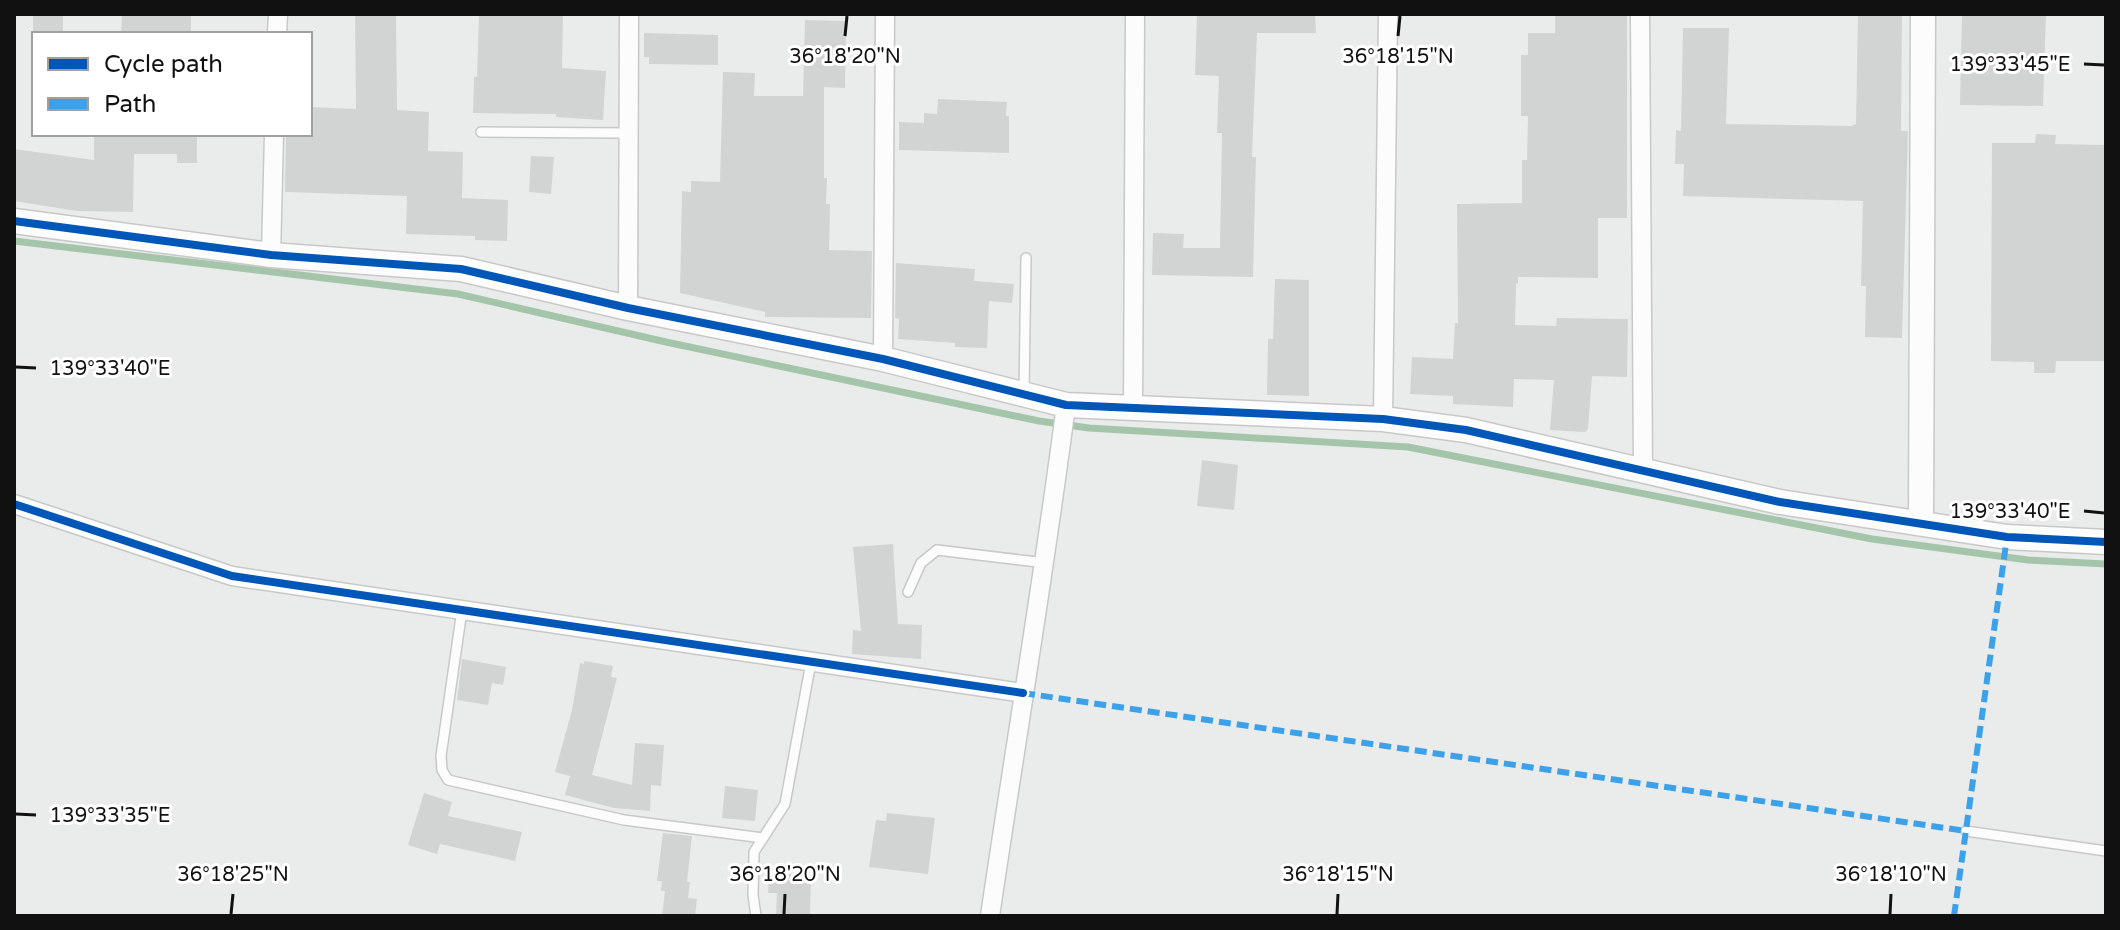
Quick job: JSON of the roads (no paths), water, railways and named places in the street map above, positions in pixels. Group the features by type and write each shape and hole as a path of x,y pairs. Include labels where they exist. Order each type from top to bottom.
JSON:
{"street":[{"path":"628,308 629,14"},
{"path":"883,359 885,14"},
{"path":"1133,409 1135,14"},
{"path":"1383,419 1388,14"},
{"path":"1640,14 1643,470"},
{"path":"1921,522 1923,14"},
{"path":"271,255 274,136"},
{"path":"14,221 271,255 461,269 628,308 883,359 1066,405 1383,419 1466,430 1780,502 2007,537 2106,542"},
{"path":"990,916 1046,563 1066,405"},
{"path":"14,504 232,576 1023,693"}],"lane":[{"path":"481,132 627,133"},
{"path":"1024,394 1026,258"},
{"path":"908,592 921,563 937,550 1046,563"},
{"path":"462,610 441,756 442,770 448,780 624,820 763,838"},
{"path":"756,916 754,852 785,804 811,662"},
{"path":"1966,831 2106,851"}],"waterway":[{"path":"14,241 458,294 666,342 1039,421 1089,428 1408,447 1872,539 2028,560 2106,564"}]}
